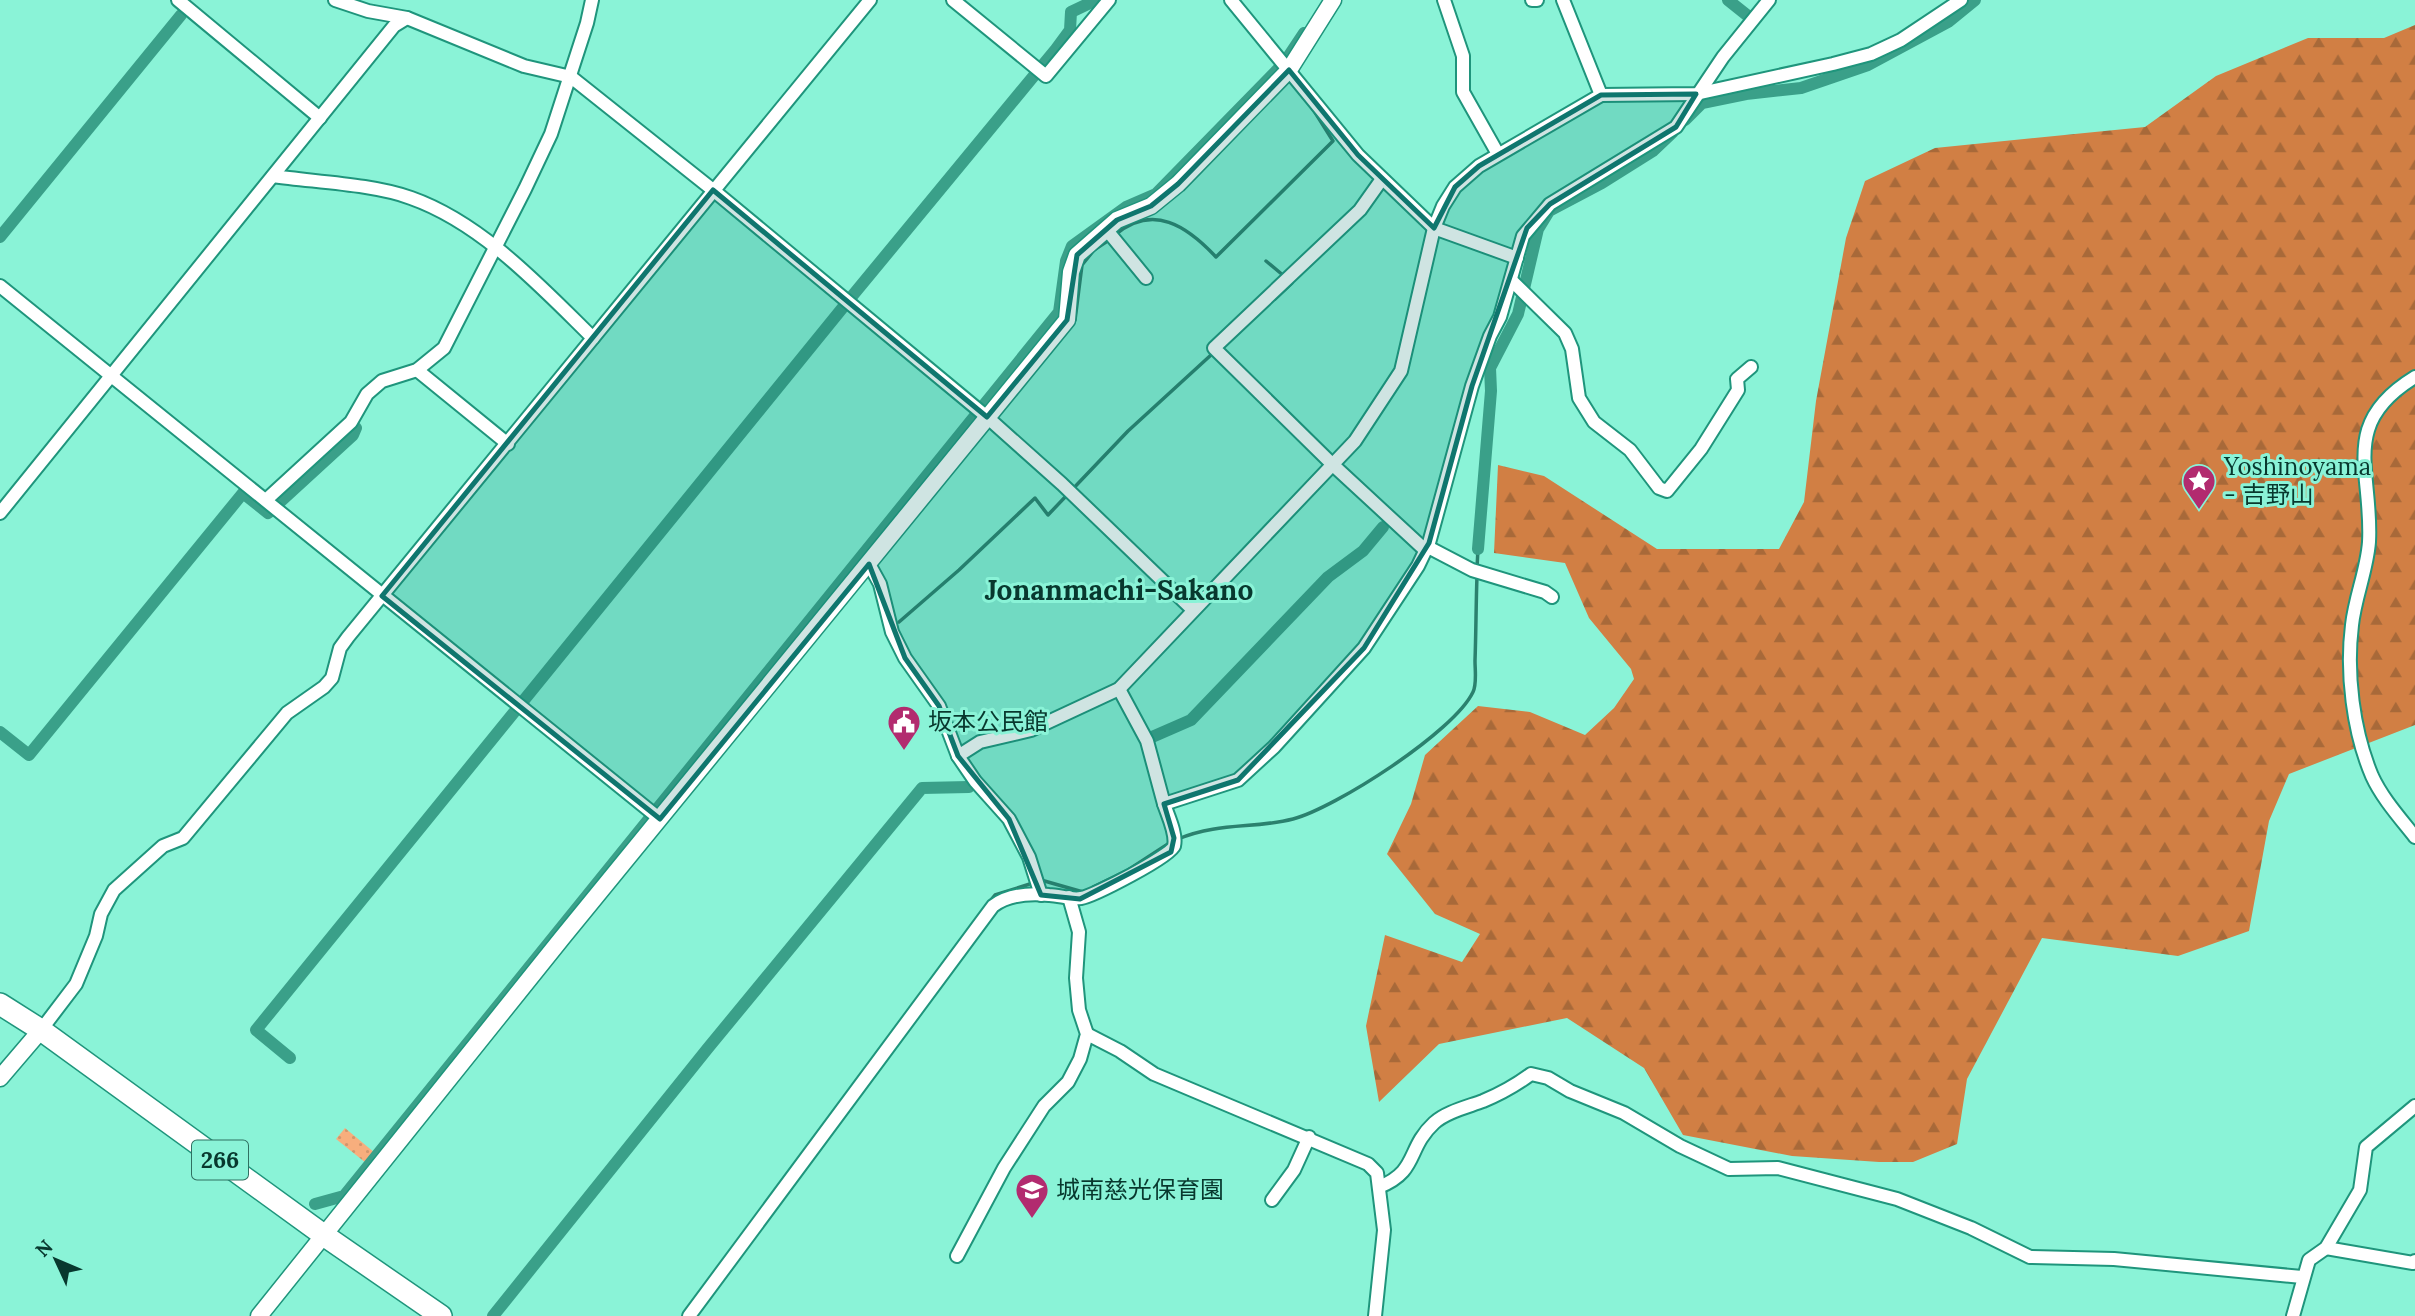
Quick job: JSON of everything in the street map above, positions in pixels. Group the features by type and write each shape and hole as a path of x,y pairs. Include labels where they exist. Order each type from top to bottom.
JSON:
{"highway":[{"name":"266","path":"0,1004 41,1030 325,1236 441,1316"}],"street":[{"path":"335,0 368,11 407,19 524,66 571,78 713,190 987,417 1062,484 1193,610"},
{"path":"266,500 351,422 367,394 382,381 417,370 444,348 526,189 551,134 571,78 592,0"},
{"path":"0,1078 76,984 96,936 101,914 114,890 163,846 183,838 287,712 324,687 332,678 340,648 870,0"},
{"path":"953,0 1046,76 1110,0"},
{"path":"1230,0 1358,156 1434,228 1517,258"},
{"path":"259,1316 562,938 1068,320 1071,272 1077,255 1117,220 1151,206 1178,184 1289,70 1333,0"},
{"path":"1444,0 1463,56 1463,92 1498,154"},
{"path":"1563,0 1601,95"},
{"path":"1164,804 1238,780 1274,747 1364,648 1418,566 1445,489 1472,386 1490,336 1500,317 1527,228 1550,204 1676,127 1696,94 1769,0"},
{"path":"958,755 980,742 1031,730 1119,689 1355,440 1401,371 1434,228 1443,206 1455,187 1479,166 1601,95 1696,94 1871,54 1901,40 1961,0"},
{"path":"181,1 320,118"},
{"path":"0,513 394,26 407,19"},
{"path":"273,176 383,191 410,198 445,213 520,265 593,338"},
{"path":"1382,179 1360,210 1214,348 1332,464 1425,547 1472,570 1545,592 1552,597"},
{"path":"1106,229 1146,278"},
{"path":"1511,280 1565,332 1572,349 1579,398 1594,422 1630,450 1659,488 1667,491 1701,449 1738,390 1737,379 1751,367"},
{"path":"0,286 660,819"},
{"path":"417,370 508,444"},
{"path":"2415,377 2405,383 2372,415 2363,447 2370,524 2368,555 2352,624 2350,664 2356,724 2372,776 2415,837"},
{"path":"869,564 880,584 892,632 905,658 939,706 958,755 975,781 1009,819 1029,858 1041,895"},
{"path":"690,1316 993,906 1003,899 1025,894 1080,899 1133,876 1171,852 1174,838 1147,741 1119,689"},
{"path":"957,1256 1017,1147 1044,1106 1068,1082 1080,1059 1087,1034 1079,1010 1076,978 1079,932 1069,897"},
{"path":"1087,1034 1120,1051 1154,1074 1234,1110 1309,1137 1368,1164 1377,1173 1384,1230 1375,1316"},
{"path":"1379,1187 1394,1182 1406,1172 1416,1145 1434,1123 1506,1091 1531,1074 1548,1078 1570,1091 1623,1113 1680,1146 1729,1169 1778,1168 1897,1199 1971,1228 2030,1257 2113,1259 2302,1277"},
{"path":"2293,1316 2309,1260 2326,1248 2360,1190 2366,1147 2415,1106"},
{"path":"1272,1200 1294,1170 1309,1137"},
{"path":"2326,1248 2413,1263 2415,1261"}],"highlighted area":[{"path":"1289,70 1358,155 1434,228 1455,187 1479,166 1601,95 1696,94 1676,127 1550,204 1527,228 1472,386 1429,543 1364,648 1238,780 1164,804 1174,838 1171,852 1080,899 1041,895 1009,819 958,756 939,706 905,658 869,564 660,819 382,596 713,190 987,417 1067,320 1077,255 1117,220 1151,206 1178,184"}],"shaded area":[{"path":"345,1128 375,1153 366,1163 336,1139"}],"green space":[{"path":"2415,25 2415,725 2289,774 2269,821 2249,931 2178,956 2042,938 1967,1079 1957,1144 1913,1162 1792,1156 1683,1135 1644,1068 1567,1018 1439,1044 1379,1102 1366,1026 1385,935 1462,962 1480,934 1435,914 1387,854 1411,804 1425,755 1478,706 1530,712 1585,735 1614,708 1634,679 1631,669 1589,618 1565,563 1494,553 1498,465 1544,476 1657,549 1779,549 1804,502 1816,401 1846,238 1865,181 1935,148 2145,127 2216,76 2308,38 2384,38"}],"waterway":[{"path":"290,1058 256,1030 1056,49 1070,30 1071,12 1096,0"},
{"path":"1728,0 1748,16"},
{"path":"1685,120 1702,103 1746,94 1801,88 1868,65 1948,22 1975,0"},
{"path":"0,237 181,15"},
{"path":"315,1204 344,1196 1059,312 1066,261 1072,246 1126,207 1156,194 1284,63 1304,33"},
{"path":"1115,235 1129,225 1143,221 1169,222 1193,236 1216,257 1333,141 1311,106"},
{"path":"1478,549 1491,391 1490,368 1518,314 1538,229 1549,211 1602,183 1653,151 1672,133"},
{"path":"1075,320 1082,265 1094,250 1109,240"},
{"path":"1266,261 1284,276"},
{"path":"1275,299 1292,283 1289,281"},
{"path":"899,622 1035,498 1048,515 1128,431 1211,355"},
{"path":"0,732 29,755 243,493 268,513 353,435 356,428"},
{"path":"1152,737 1191,720 1328,577 1363,551 1383,527"},
{"path":"1477,568 1478,549"},
{"path":"1178,839 1208,830 1279,822 1312,812 1363,785 1419,747 1443,727 1462,708 1474,689 1477,576"},
{"path":"493,1316 708,1048 922,788 969,787"},
{"path":"1093,887 1128,870 1171,842"},
{"path":"1041,880 1083,892"},
{"path":"990,901 995,895 1033,883"}],"place":[{"name":"Yoshinoyama - 吉野山","path":"2199,511"},
{"name":"坂本公民館","path":"904,752"},
{"name":"城南慈光保育園","path":"1032,1220"}],"district":[{"name":"Jonanmachi-Sakano","path":"1119,590"}]}
